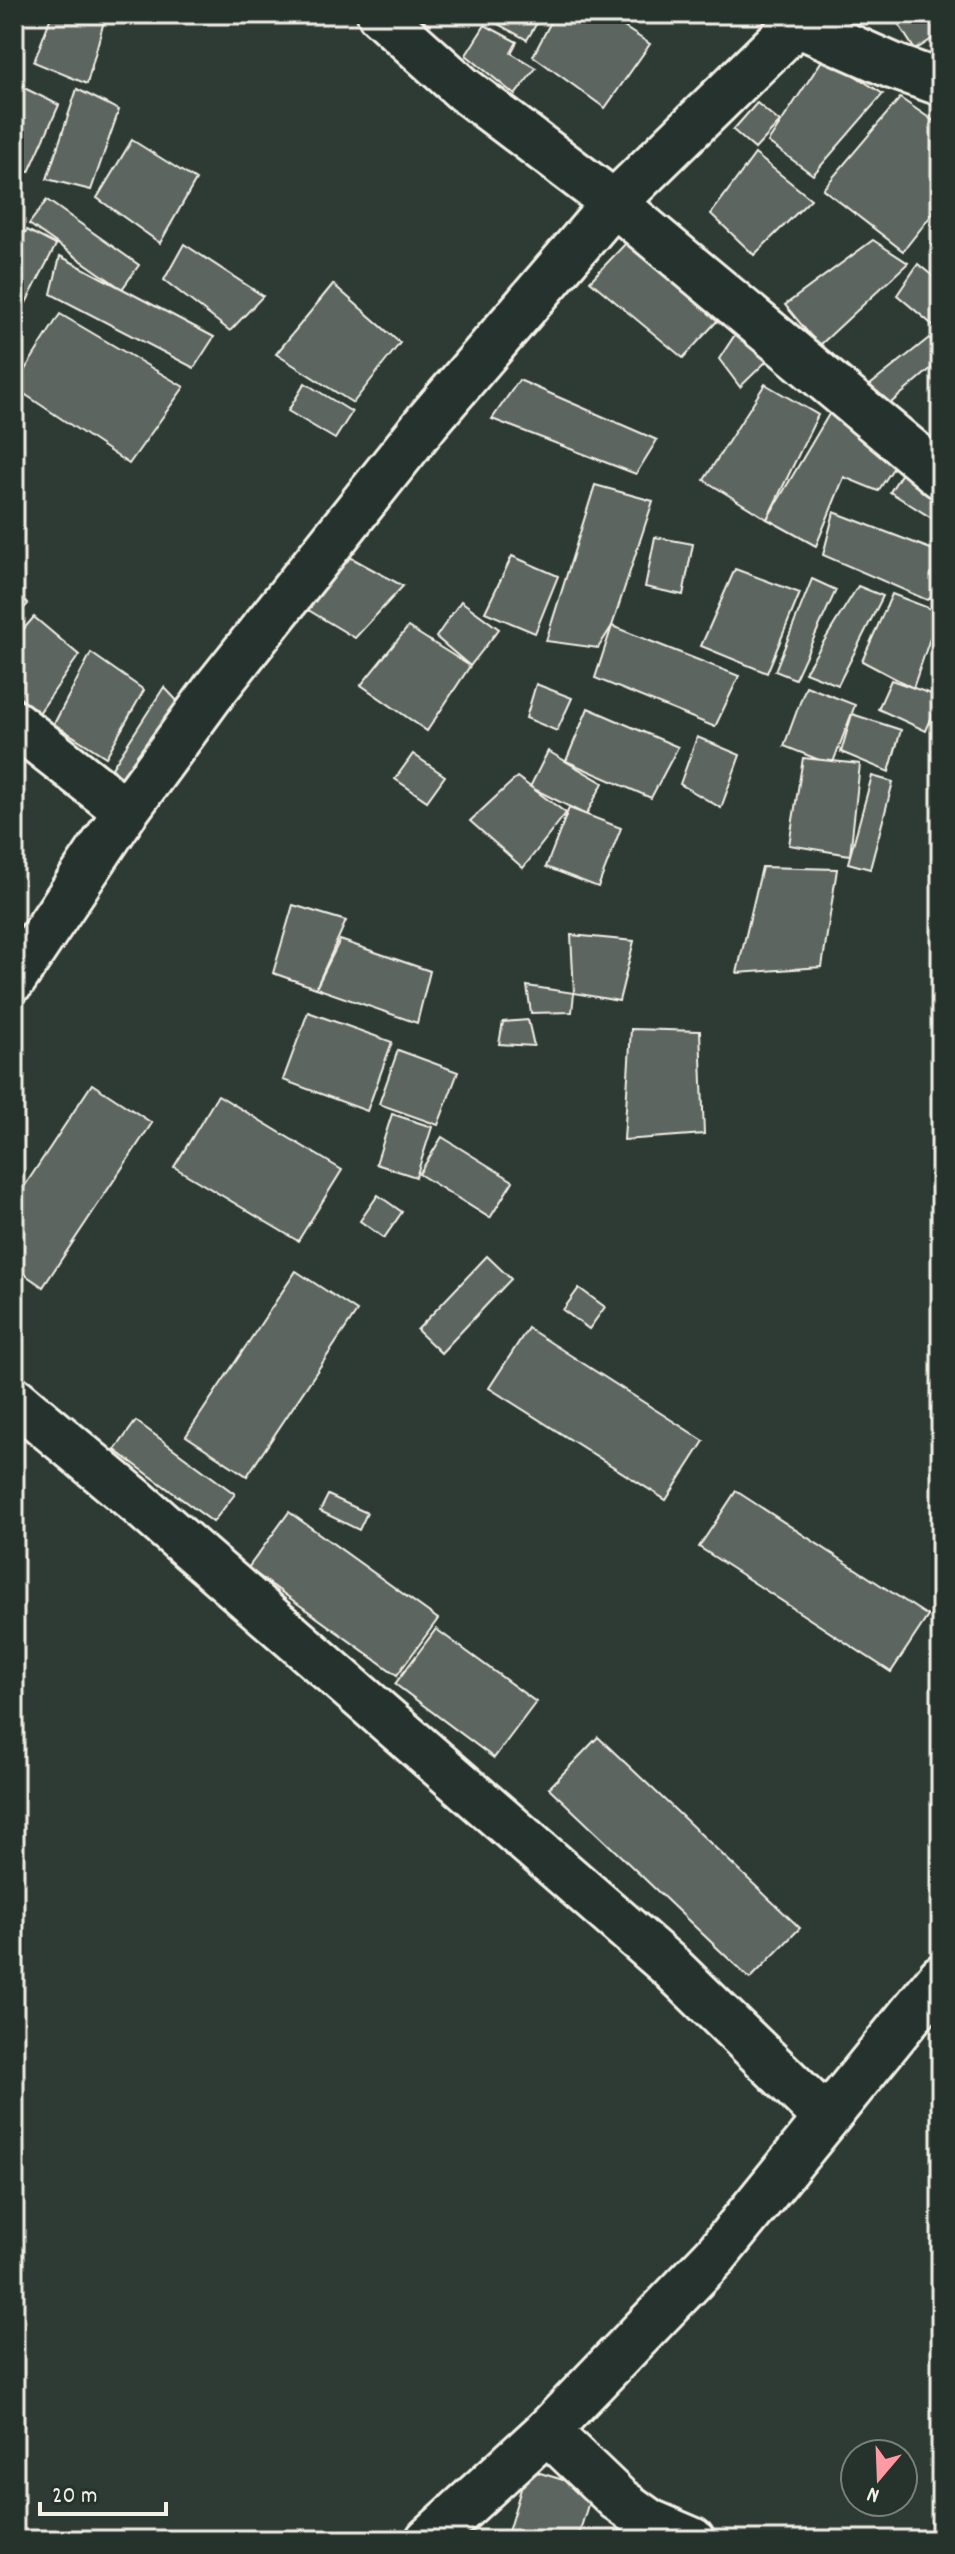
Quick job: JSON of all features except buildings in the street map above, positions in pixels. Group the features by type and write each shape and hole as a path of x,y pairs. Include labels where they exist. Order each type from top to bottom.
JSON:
{"street":[{"path":"380,14 462,88 614,203 941,476"},
{"path":"14,979 126,811 216,688 427,422 614,203 801,18 895,67 941,83"},
{"path":"14,723 126,811"},
{"path":"14,1399 136,1501 671,1967 826,2118"},
{"path":"428,2540 547,2431 716,2255 941,1977"},
{"path":"547,2431 618,2499 650,2522 692,2540"}]}
